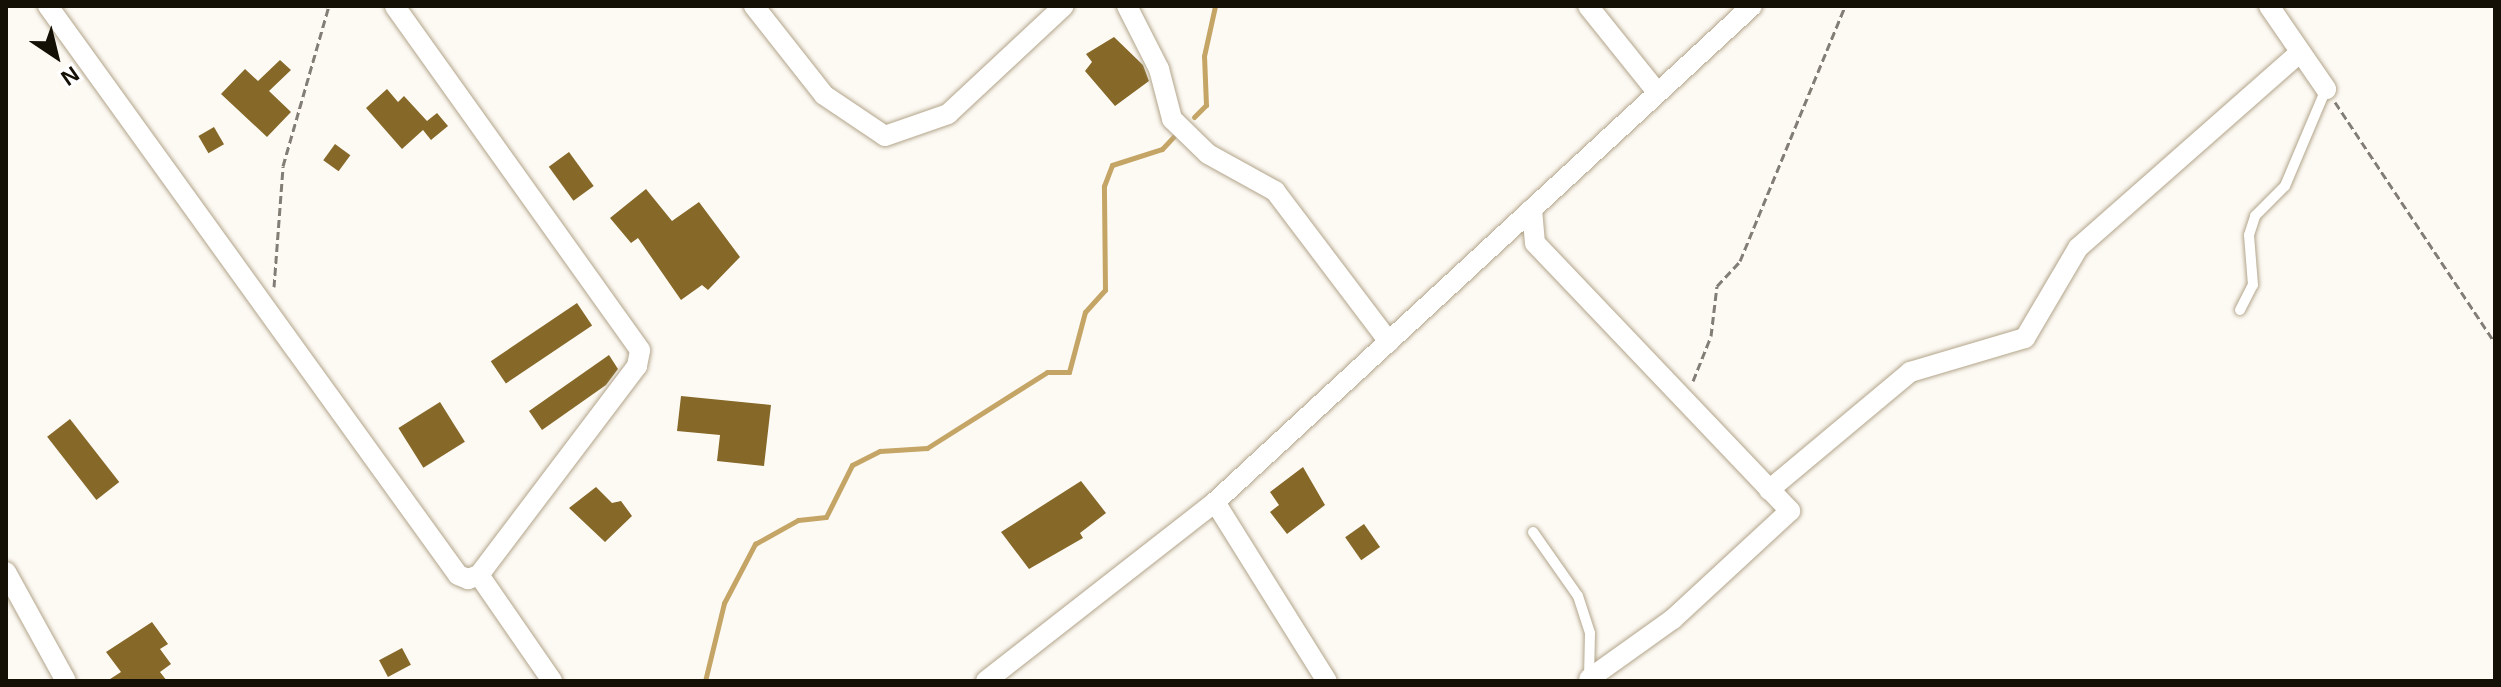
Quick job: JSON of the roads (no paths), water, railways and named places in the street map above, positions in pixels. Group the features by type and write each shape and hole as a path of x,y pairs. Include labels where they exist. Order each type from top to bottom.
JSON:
{"street":[{"path":"48,6 458,575 479,575"},
{"path":"395,6 640,350 637,366 479,575"},
{"path":"754,6 824,95 885,136 948,114 1064,6"},
{"path":"1127,6 1159,69 1172,119 1208,154 1275,191 1389,342"},
{"path":"1588,6 1656,91"},
{"path":"986,681 1215,502 1656,91 1752,6"},
{"path":"2269,6 2326,89"},
{"path":"1769,490 1910,372 2025,338 2078,248 2300,52"},
{"path":"1532,209 1535,243 1790,511 1673,619 1589,680"},
{"path":"1215,502 1327,681"},
{"path":"6,572 66,681"},
{"path":"479,575 552,681"}],"lane":[{"path":"2240,310 2253,285 2249,235 2255,216 2285,186 2326,89"},
{"path":"1533,532 1578,596 1590,633 1589,680"}],"waterway":[{"path":"1194,117 1206,105 1204,56 1215,6"},
{"path":"705,681 724,603 755,544 798,520 826,517 852,465 880,451 927,448 1047,372 1069,372 1085,312 1105,290 1104,186 1112,165 1162,149 1174,136"}]}
